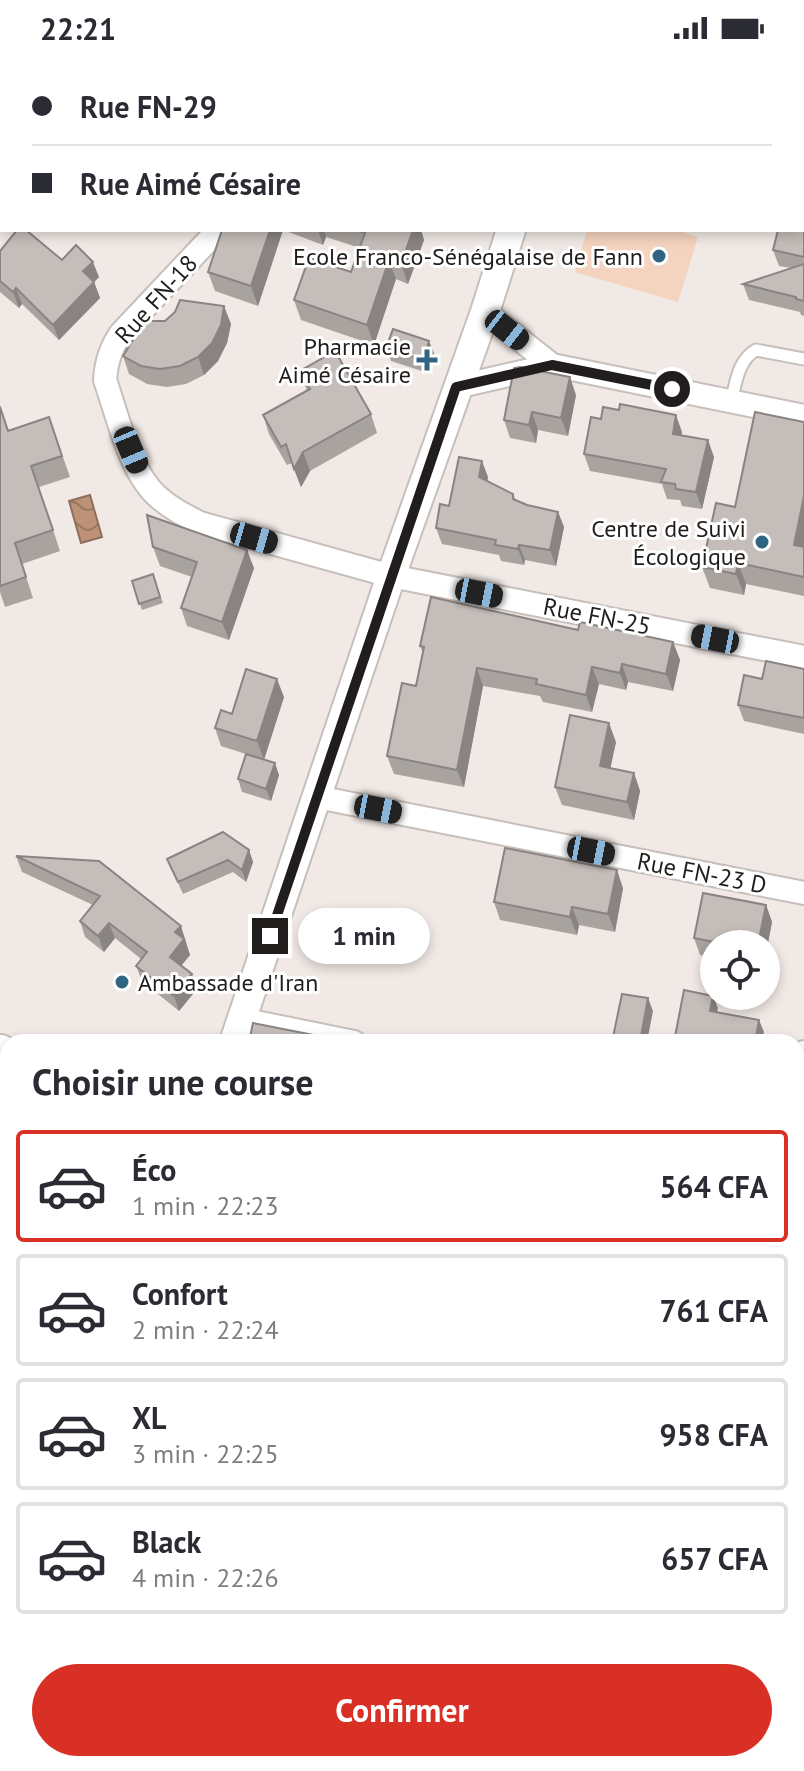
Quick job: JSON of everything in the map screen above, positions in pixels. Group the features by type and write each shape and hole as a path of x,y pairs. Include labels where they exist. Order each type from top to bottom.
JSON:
{"street":[{"name":"Rue FN-18","path":"216,232 113,344 105,380 140,472 156,496 200,523 391,576"},
{"path":"270,1034 238,1031 510,232"},
{"path":"485,312 552,365"},
{"path":"456,387 552,365 804,416"},
{"name":"Rue FN-25","path":"391,576 804,657"},
{"name":"Rue FN-23 D","path":"317,797 804,893"}],"lane":[{"path":"731,401 741,366 748,354 756,350 804,359"}],"shaded area":[{"path":"586,232 682,232 698,237 678,302 575,272"}],"water":[{"path":"90,495 102,537 81,543 69,501"}],"building":[{"path":"15,232 28,232 62,260 76,245 93,262 83,271 94,282 53,325 16,288 13,292 0,281 0,251"},
{"path":"221,232 269,232 251,286 208,272"},
{"path":"362,232 412,232 401,264 389,260 367,325 294,300 309,258 351,272 365,233"},
{"path":"778,232 804,232 804,257 773,250"},
{"path":"804,264 804,301 743,284"},
{"path":"180,300 224,306 221,325 212,343 198,357 180,366 160,369 141,366 123,356 146,319 165,321 175,312"},
{"path":"393,329 429,341 423,360 386,348"},
{"path":"335,351 371,414 303,452 294,469 286,444 281,447 263,415 310,389 300,371"},
{"path":"514,368 570,377 561,418 532,412 529,425 504,420"},
{"path":"620,404 676,415 673,434 708,440 696,492 676,489 675,484 661,482 666,469 584,454 591,417 601,419 603,407 619,410"},
{"path":"0,407 8,431 49,417 62,456 31,466 53,530 15,543 26,577 0,586"},
{"path":"755,412 804,422 804,496 794,545 804,547 804,577 738,563 736,574 702,567 716,503 735,507"},
{"path":"459,457 482,461 479,477 513,494 513,499 558,512 550,550 495,545 496,540 436,528 440,504 449,506"},
{"path":"147,515 247,550 222,622 181,608 197,562 153,547"},
{"path":"153,574 160,597 139,604 132,581"},
{"path":"431,597 578,630 580,622 673,642 666,674 622,664 620,673 592,667 586,695 536,684 537,679 477,668 457,770 387,756 402,683 416,686 424,647 420,646"},
{"path":"766,661 804,669 804,718 738,705 744,675 762,679"},
{"path":"246,669 277,679 257,741 215,728 221,710 232,714"},
{"path":"570,715 609,723 600,766 634,773 627,802 555,787"},
{"path":"246,754 275,763 266,789 238,779"},
{"path":"223,832 249,850 242,870 228,860 178,882 167,859"},
{"path":"505,848 617,870 608,914 572,907 570,917 494,902"},
{"path":"16,856 99,861 181,926 175,932 184,939 170,957 192,974 174,996 136,966 147,952 109,923 98,936 80,921 100,896"},
{"path":"703,893 766,905 761,930 700,930 700,939 694,938"},
{"path":"684,990 700,993 700,1010 759,1020 756,1034 676,1034"},
{"path":"622,994 648,998 641,1034 614,1034"},
{"path":"253,1023 309,1034 251,1034"}],"place":[{"name":"Ecole Franco-Sénégalaise de Fann","path":"659,256"},
{"name":"Pharmacie Aimé Césaire","path":"427,360"},
{"name":"Centre de Suivi Écologique","path":"762,542"},
{"name":"Ambassade d'Iran","path":"122,982"}],"route":[{"path":"270,936 456,387 552,365 672,389"}]}
